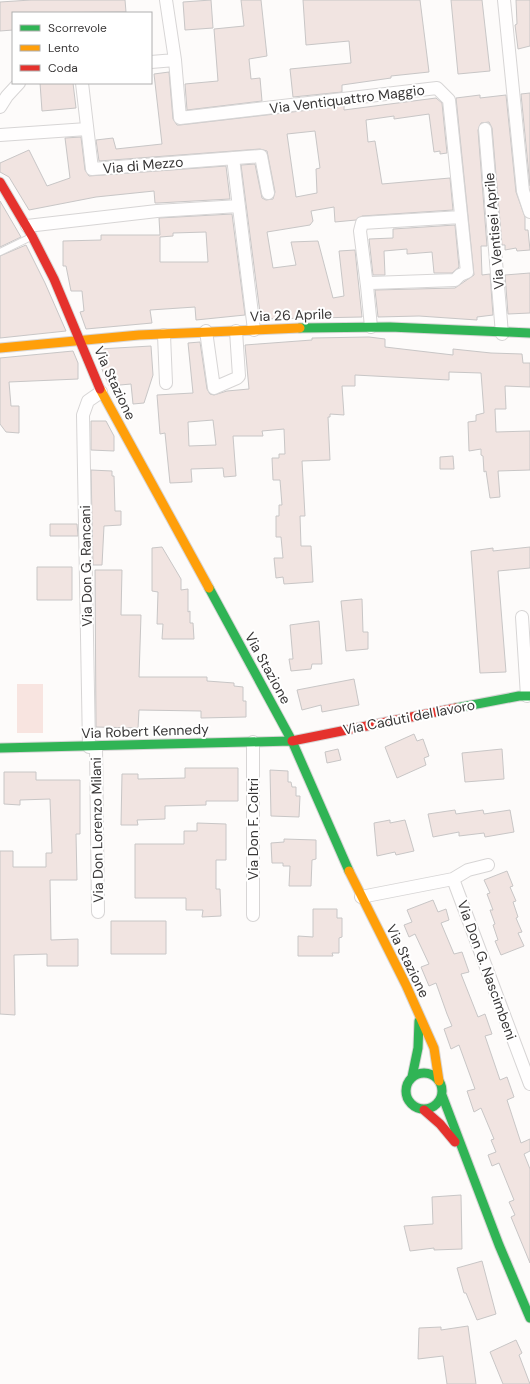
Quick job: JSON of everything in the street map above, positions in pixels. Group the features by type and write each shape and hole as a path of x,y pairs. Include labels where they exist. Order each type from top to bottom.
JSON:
{"street":[{"path":"152,62 175,60 166,0"},
{"path":"504,0 523,192 530,212"},
{"name":"Via Ventiquattro Maggio","path":"175,60 180,118 437,88 449,100 466,272 455,280 371,283 367,286"},
{"path":"0,107 7,96 18,84"},
{"name":"Via di Mezzo","path":"82,84 92,169 261,156 268,193"},
{"path":"0,135 88,129"},
{"name":"Via Ventisei Aprile","path":"485,129 502,334"},
{"path":"233,158 254,330"},
{"name":"Via Stazione","path":"0,182 29,231 61,292 91,371 101,392 292,741 361,897 406,985 434,1048 442,1095 499,1245 530,1318"},
{"path":"29,231 157,211 239,206"},
{"path":"371,327 360,231 362,223 461,217"},
{"name":"Via 26 Aprile","path":"0,348 80,339 164,335 206,331 371,327 502,334 530,333"},
{"path":"206,331 214,388 239,376 236,331"},
{"path":"164,335 166,384"},
{"name":"Via Don G. Rancani","path":"93,747 83,415 88,401 101,392"},
{"name":"Via Caduti del lavoro","path":"292,741 519,696 528,696 522,617"},
{"name":"Via Robert Kennedy","path":"0,748 93,747 292,741"},
{"name":"Via Don F. Coltri","path":"253,742 253,916"},
{"name":"Via Don Lorenzo Milani","path":"93,747 98,912"},
{"path":"361,897 453,878 468,870 488,865"},
{"name":"Via Don G. Nascimbeni","path":"453,878 530,1084"},
{"name":"Via Stazione","path":"419,1017 418,1048 412,1077 408,1082 406,1094 412,1105 424,1110 440,1124 466,1157"},
{"path":"412,1077 424,1073 435,1077 439,1081"},
{"path":"424,1110 436,1105 442,1095"}],"lane":[{"path":"0,252 29,231"}],"shaded area":[{"path":"17,684 43,684 43,733 17,733"}],"building":[{"path":"31,0 125,0 126,12 12,12 12,30 0,31 0,2"},
{"path":"211,0 213,28 185,30 183,2"},
{"path":"241,0 261,0 267,56 249,59 251,79 260,78 262,101 187,110 185,84 218,81 214,29 244,26"},
{"path":"303,0 420,0 429,72 391,76 391,78 342,85 342,92 293,97 290,69 351,63 349,41 306,45"},
{"path":"451,0 482,0 490,71 458,74"},
{"path":"516,0 530,0 530,46 518,49 515,25 517,24"},
{"path":"169,72 173,119 177,125 344,106 344,110 436,98 442,103 447,153 440,154 440,151 434,152 429,114 394,119 394,116 366,120 368,142 375,141 382,184 450,178 453,210 362,216 356,220 335,222 334,207 311,211 313,221 310,225 267,232 273,268 296,265 291,242 318,241 333,298 344,296 339,251 355,250 362,317 262,319 241,165 255,164 262,198 266,200 273,199 275,192 267,151 260,149 99,161 96,140 113,138 116,149 162,144 154,74","holes":["315,131 320,168 316,169 317,193 296,197 287,134"]},
{"path":"40,84 73,84 76,108 42,111"},
{"path":"530,93 530,186 521,94"},
{"path":"480,95 480,98 506,95 516,192 525,217 525,230 528,230 530,250 517,251 516,248 505,250 505,245 502,245 492,128 489,122 481,123 478,130 487,246 481,246 482,275 490,274 493,315 477,317 477,320 419,316 378,317 375,290 455,288 474,275 456,98"},
{"path":"81,137 85,170 89,176 226,166 230,199 155,203 154,191 96,197 29,210 9,177 0,172 0,163 29,150 47,186 70,178 65,138"},
{"path":"0,201 21,237 0,247"},
{"path":"232,214 245,315 196,320 195,307 150,310 152,323 86,329 80,312 84,311 82,291 71,291 66,266 63,266 63,241 101,240 101,235 160,235 159,218","holes":["206,232 208,262 160,262 160,237 173,236 173,233"]},
{"path":"455,225 459,267 452,273 434,273 432,252 407,254 407,249 384,251 385,275 373,275 369,239 393,238 393,229"},
{"path":"26,245 45,283 66,331 0,338 0,256"},
{"path":"530,273 530,313 508,314 505,275"},
{"path":"369,337 385,339 385,347 453,355 453,349 491,353 522,354 523,363 530,363 530,387 505,386 506,409 495,409 496,432 530,431 530,470 498,471 500,497 490,498 486,471 484,472 481,449 469,451 468,422 476,421 476,415 484,413 481,373 449,372 449,380 355,375 355,386 342,386 344,415 330,414 330,417 328,417 330,460 302,461 305,516 300,516 301,546 311,546 313,582 284,584 283,577 276,578 274,558 283,558 281,537 276,537 276,516 279,516 279,505 282,505 280,480 273,480 272,458 279,458 279,454 285,454 284,429 262,431 263,436 233,436 236,476 224,477 223,468 191,469 192,482 170,483 165,433 160,434 157,395 193,393 188,343 200,342 207,389 210,394 214,395 227,391 249,389 245,345 312,340 312,338","holes":["213,420 216,445 189,446 188,422"]},
{"path":"151,346 153,375 144,403 133,404 131,384 109,386 99,362 99,349"},
{"path":"73,351 78,363 78,379 9,382 11,406 19,406 19,433 6,432 0,424 0,358"},
{"path":"91,421 106,421 114,436 114,451 91,450"},
{"path":"453,456 454,469 440,469 440,457"},
{"path":"91,470 112,471 112,476 114,476 115,511 121,511 121,525 104,526 102,565 93,565"},
{"path":"50,524 77,524 78,536 50,536"},
{"path":"162,547 181,579 181,590 188,589 188,612 190,611 190,623 193,623 194,639 162,639 163,624 157,624 158,592 152,591 152,548"},
{"path":"530,547 530,568 498,571 506,672 480,673 471,551 493,548 493,551"},
{"path":"37,567 72,567 72,600 37,600"},
{"path":"95,570 122,570 121,615 141,615 139,677 207,677 207,681 234,683 234,686 243,687 243,701 246,701 246,717 201,718 201,711 139,710 138,728 96,727"},
{"path":"362,599 363,632 368,632 368,649 346,651 341,601"},
{"path":"319,621 322,664 312,664 311,669 291,671 289,659 293,659 290,625"},
{"path":"354,679 359,705 322,712 321,705 302,710 297,690"},
{"path":"414,734 417,741 423,739 429,756 424,758 426,765 397,778 385,747"},
{"path":"338,749 341,760 327,763 325,752"},
{"path":"502,749 504,779 465,782 462,753"},
{"path":"185,768 238,768 238,801 206,801 206,805 165,806 165,819 137,820 138,825 121,825 122,774 138,774 138,779 185,778"},
{"path":"270,770 288,771 288,782 291,782 292,787 296,787 296,796 300,796 299,817 271,816"},
{"path":"4,772 36,772 36,780 80,780 80,834 76,834 77,880 50,880 51,940 78,939 78,966 47,966 47,954 14,955 15,1015 0,1014 0,851 13,851 13,867 46,867 46,853 52,853 50,799 20,800 20,805 4,804"},
{"path":"455,810 456,814 483,810 484,814 510,810 514,832 485,837 484,833 459,836 459,832 433,837 428,814"},
{"path":"390,820 390,823 405,820 414,851 396,855 395,852 377,856 374,823"},
{"path":"197,823 226,824 226,860 216,860 216,889 220,889 221,916 202,917 203,910 186,910 186,898 135,898 135,844 184,844 184,831 197,831"},
{"path":"284,839 316,840 316,859 312,860 311,886 289,886 290,866 283,866 283,863 272,863 271,843 284,842"},
{"path":"507,871 513,886 510,887 516,901 513,902 518,917 516,918 522,932 518,933 524,946 501,955 495,941 498,940 493,925 495,924 490,910 493,910 487,894 490,893 484,880"},
{"path":"433,900 438,912 446,909 449,920 441,923 454,954 462,952 469,972 461,974 478,1017 485,1014 492,1034 485,1036 500,1080 507,1077 514,1097 507,1100 521,1143 530,1139 530,1151 524,1154 530,1169 530,1263 511,1217 515,1215 509,1202 514,1200 499,1163 492,1166 488,1155 496,1152 491,1140 494,1139 481,1108 474,1112 467,1091 475,1089 459,1045 451,1049 444,1029 452,1026 436,983 429,986 421,967 429,964 415,934 409,937 404,925 412,922 407,910"},
{"path":"313,909 337,909 337,918 342,918 342,937 339,938 339,953 332,953 333,956 298,956 298,936 313,937"},
{"path":"111,921 166,921 166,954 111,954"},
{"path":"461,1195 462,1249 434,1250 434,1248 410,1251 404,1226 433,1224 432,1197"},
{"path":"482,1261 496,1314 477,1320 466,1293 464,1293 457,1268"},
{"path":"468,1326 476,1384 447,1384 443,1356 418,1359 419,1328 441,1327 441,1330"},
{"path":"516,1340 522,1353 519,1355 530,1384 503,1384 490,1352"}],"traffic: fast":[{"path":"300,328 390,327 530,333"},
{"path":"209,588 292,741 349,871"},
{"path":"456,708 519,696 530,696"},
{"path":"0,748 292,741"},
{"path":"412,1077 418,1048 419,1021"},
{"path":"428,1073 437,1078 441,1084 442,1091 441,1098 437,1104 428,1109 420,1109 411,1104 407,1098 406,1087 411,1078 417,1074 428,1073"},
{"path":"442,1095 499,1245 530,1318"}],"traffic: slow":[{"path":"0,348 139,335 300,328"},
{"path":"100,389 209,588"},
{"path":"349,871 406,985 434,1048 439,1081"}],"traffic: jam":[{"path":"0,182 32,236 54,279 100,389"},
{"path":"292,741 456,708"},
{"path":"424,1110 440,1124 455,1142"}]}
